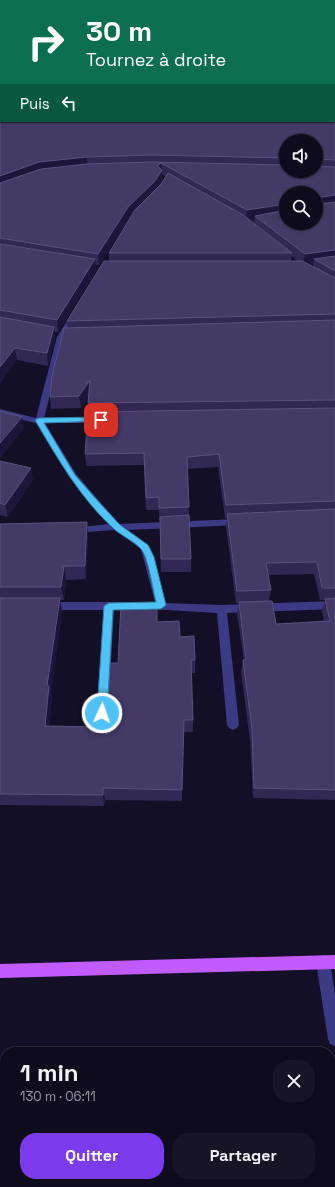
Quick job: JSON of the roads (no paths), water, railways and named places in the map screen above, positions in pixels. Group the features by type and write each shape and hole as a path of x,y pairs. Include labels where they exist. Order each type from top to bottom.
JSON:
{"main road":[{"path":"0,971 329,962"}],"street":[{"path":"78,310 61,336 39,420 73,476 93,501 117,527 145,547 161,605"},
{"path":"0,412 39,420 109,420"},
{"path":"66,531 117,527 249,521"},
{"path":"39,606 161,605 222,609 335,605"},
{"path":"101,729 109,606"},
{"path":"222,609 233,725"},
{"path":"329,962 335,1039"}]}
